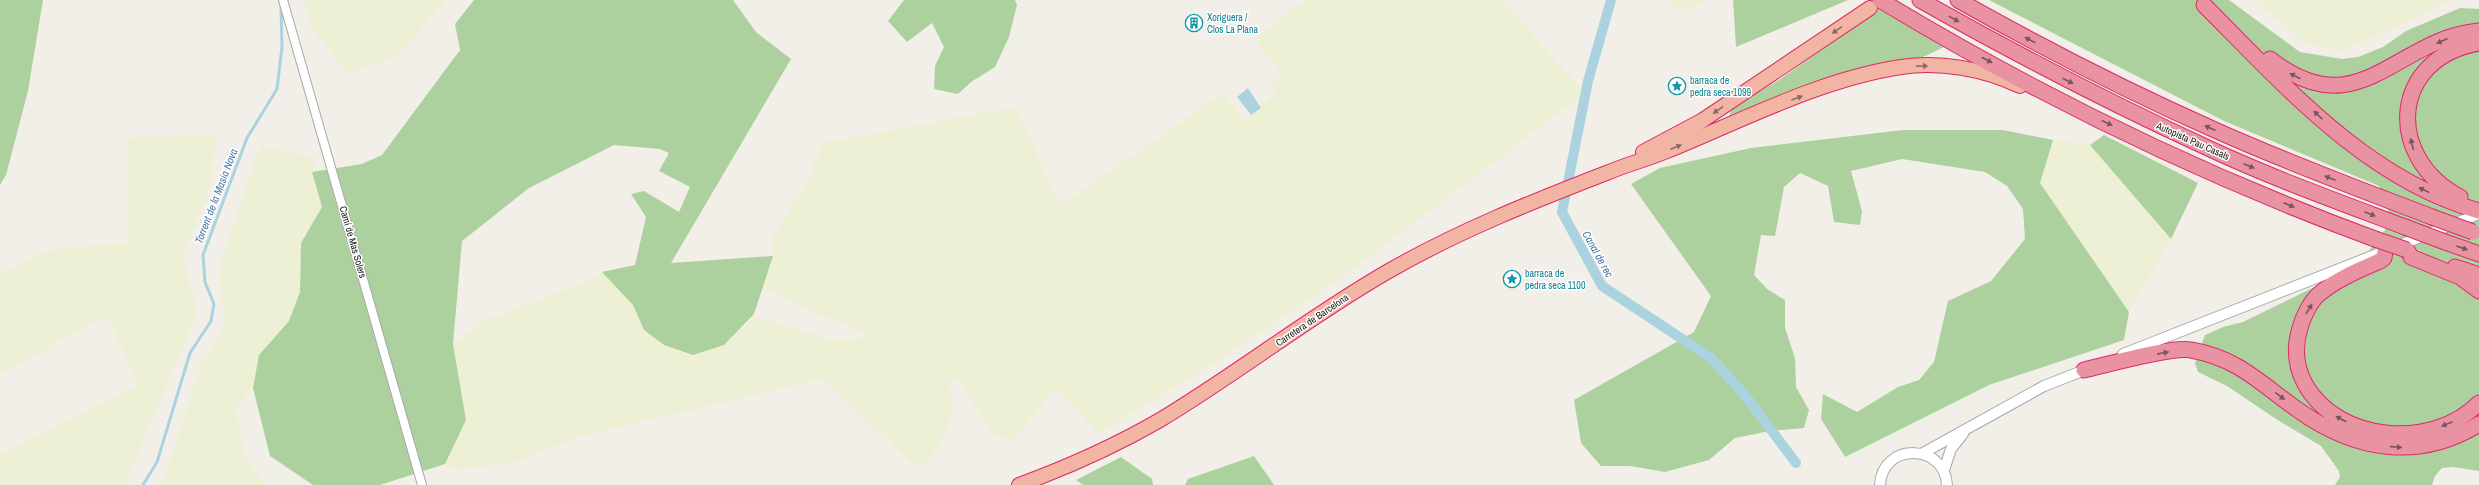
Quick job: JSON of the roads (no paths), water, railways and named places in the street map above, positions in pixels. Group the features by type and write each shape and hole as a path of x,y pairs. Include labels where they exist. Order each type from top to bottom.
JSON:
{"highway":[{"name":"Autopista Pau Casals","path":"1920,0 2050,71 2196,142 2308,191 2479,254"},
{"name":"Autopista Pau Casals","path":"1958,0 2059,55 2215,130 2316,173 2476,233"},
{"path":"2201,3 2292,75 2310,82 2329,86 2355,83 2371,77 2454,36 2479,31"},
{"path":"2201,3 2349,142 2409,182 2468,204"},
{"path":"1613,170 1703,120 1875,4 2060,100 2225,178 2412,254 2460,277 2479,291"},
{"path":"2479,43 2458,48 2436,59 2415,87 2408,111 2412,145 2421,165 2442,186 2479,212"},
{"path":"1613,170 1648,159 1849,79 1904,66 1936,66 1972,69 2060,100"},
{"name":"Carretera de Barcelona","path":"1020,485 1066,468 1159,420 1346,297 1441,243 1490,220 1613,170"},
{"path":"2385,251 2384,258 2380,261 2338,281 2318,295 2302,320 2296,345 2297,361 2300,375 2312,396 2330,413 2355,426 2377,432 2403,434 2426,431 2449,423 2469,414 2479,403"},
{"path":"2412,254 2479,275"},
{"path":"2084,370 2166,352 2189,349 2234,363 2325,427 2352,440 2374,445 2405,448 2428,445 2443,441 2479,424"}],"street":[{"name":"Camí de Mas Solers","path":"283,0 422,485"},
{"path":"1923,453 1945,443 1970,426 2044,386 2385,251 2479,212"},
{"path":"1944,470 1951,450 1970,426"},
{"path":"1880,485 1885,469 1893,459 1910,452 1923,453 1934,458 1944,470 1948,484"}],"water":[{"path":"1248,88 1261,108 1251,115 1237,97"}],"waterway":[{"name":"Canal de rec","path":"1611,0 1588,81 1562,212 1602,286 1711,358 1744,394 1796,463"},
{"name":"Torrent de la Masia Nova","path":"143,485 157,462 190,353 211,321 214,304 205,282 203,255 247,138 277,89 282,47 281,6"}],"place":[{"name":"Xoriguera / Clos La Plana","path":"1194,23"},
{"name":"barraca de pedra seca 1099","path":"1677,86"},
{"name":"barraca de pedra seca 1100","path":"1512,279"}]}
